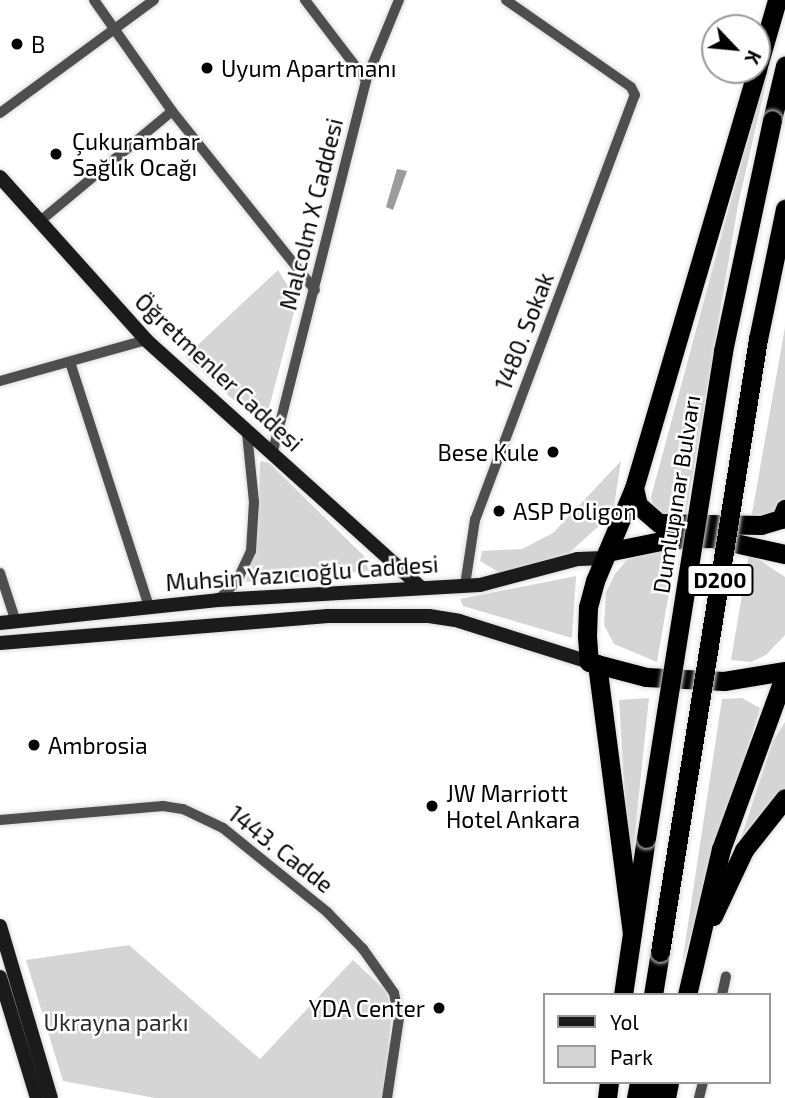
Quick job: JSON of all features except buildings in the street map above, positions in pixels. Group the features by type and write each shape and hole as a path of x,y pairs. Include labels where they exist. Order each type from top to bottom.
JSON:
{"highway":[{"name":"Dumlupınar Bulvarı","path":"771,21 777,0"},
{"name":"Dumlupınar Bulvarı","path":"623,993 723,351 785,66"},
{"name":"Dumlupınar Bulvarı","path":"632,933 593,663 588,607 634,488 753,84"},
{"name":"D200","path":"655,993 758,340 785,209"},
{"path":"634,488 638,505 659,523 761,525 781,519 785,509"},
{"path":"606,555 671,539 712,538 785,554"},
{"path":"593,663 646,677 690,682 785,672 721,849 695,951 687,993"},
{"path":"695,951 744,850 785,798"}],"main road":[{"name":"Öğretmenler Caddesi","path":"0,177 146,340 420,587"},
{"name":"Muhsin Yazıcıoğlu Caddesi","path":"0,623 218,600 465,585 521,577 578,559 606,555"},
{"name":"Muhsin Yazıcıoğlu Caddesi","path":"0,643 327,616 429,616 459,621 593,663"},
{"path":"0,926 51,1098"},
{"path":"0,977 37,1098"}],"street":[{"path":"94,0 172,111 315,290"},
{"path":"0,113 154,0"},
{"path":"305,0 366,80"},
{"name":"Malcolm X Caddesi","path":"272,455 366,80 399,0"},
{"name":"1480. Sokak","path":"465,585 475,520 635,95 631,87 506,0"},
{"path":"39,222 172,111"},
{"path":"0,381 146,340"},
{"path":"70,362 149,607"},
{"path":"218,600 237,581 251,551 254,502 247,433"},
{"path":"0,573 16,622"},
{"name":"1443. Cadde","path":"0,820 163,806 183,809 223,828 327,912 363,949 394,993 399,1018 387,1098"},
{"path":"722,993 726,976"}],"green space":[{"path":"785,0 771,61 771,52"},
{"path":"762,84 766,84 738,205 685,520 667,520 653,507 651,497"},
{"path":"278,270 297,301 264,427 185,357"},
{"path":"785,327 785,499 780,510 751,519"},
{"path":"260,461 269,463 364,556 369,571 246,582 258,536"},
{"path":"621,461 613,513 569,553 500,573 480,561 482,551 522,549 553,533"},
{"path":"647,549 676,552 657,662 614,644 604,625 606,592 615,574 626,561"},
{"path":"749,553 785,577 785,635 766,655 751,662 731,660"},
{"path":"576,576 572,638 463,606 460,599"},
{"path":"649,698 630,880 619,700"},
{"path":"742,698 760,708 682,964 722,699"},
{"path":"785,722 785,788 755,823 733,862 773,741"},
{"name":"Ukrayna parkı","path":"129,945 260,1059 353,960 386,991 392,1009 384,1098 155,1098 63,1081 26,960"}],"shaded area":[{"path":"397,169 407,171 393,210 386,207"}],"place":[{"name":"B","path":"17,44"},
{"name":"Uyum Apartmanı","path":"207,68"},
{"name":"Çukurambar Sağlık Ocağı","path":"56,154"},
{"name":"Bese Kule","path":"553,452"},
{"name":"ASP Poligon","path":"499,511"},
{"name":"Ambrosia","path":"34,745"},
{"name":"JW Marriott Hotel Ankara","path":"432,806"},
{"name":"YDA Center","path":"439,1008"}]}
